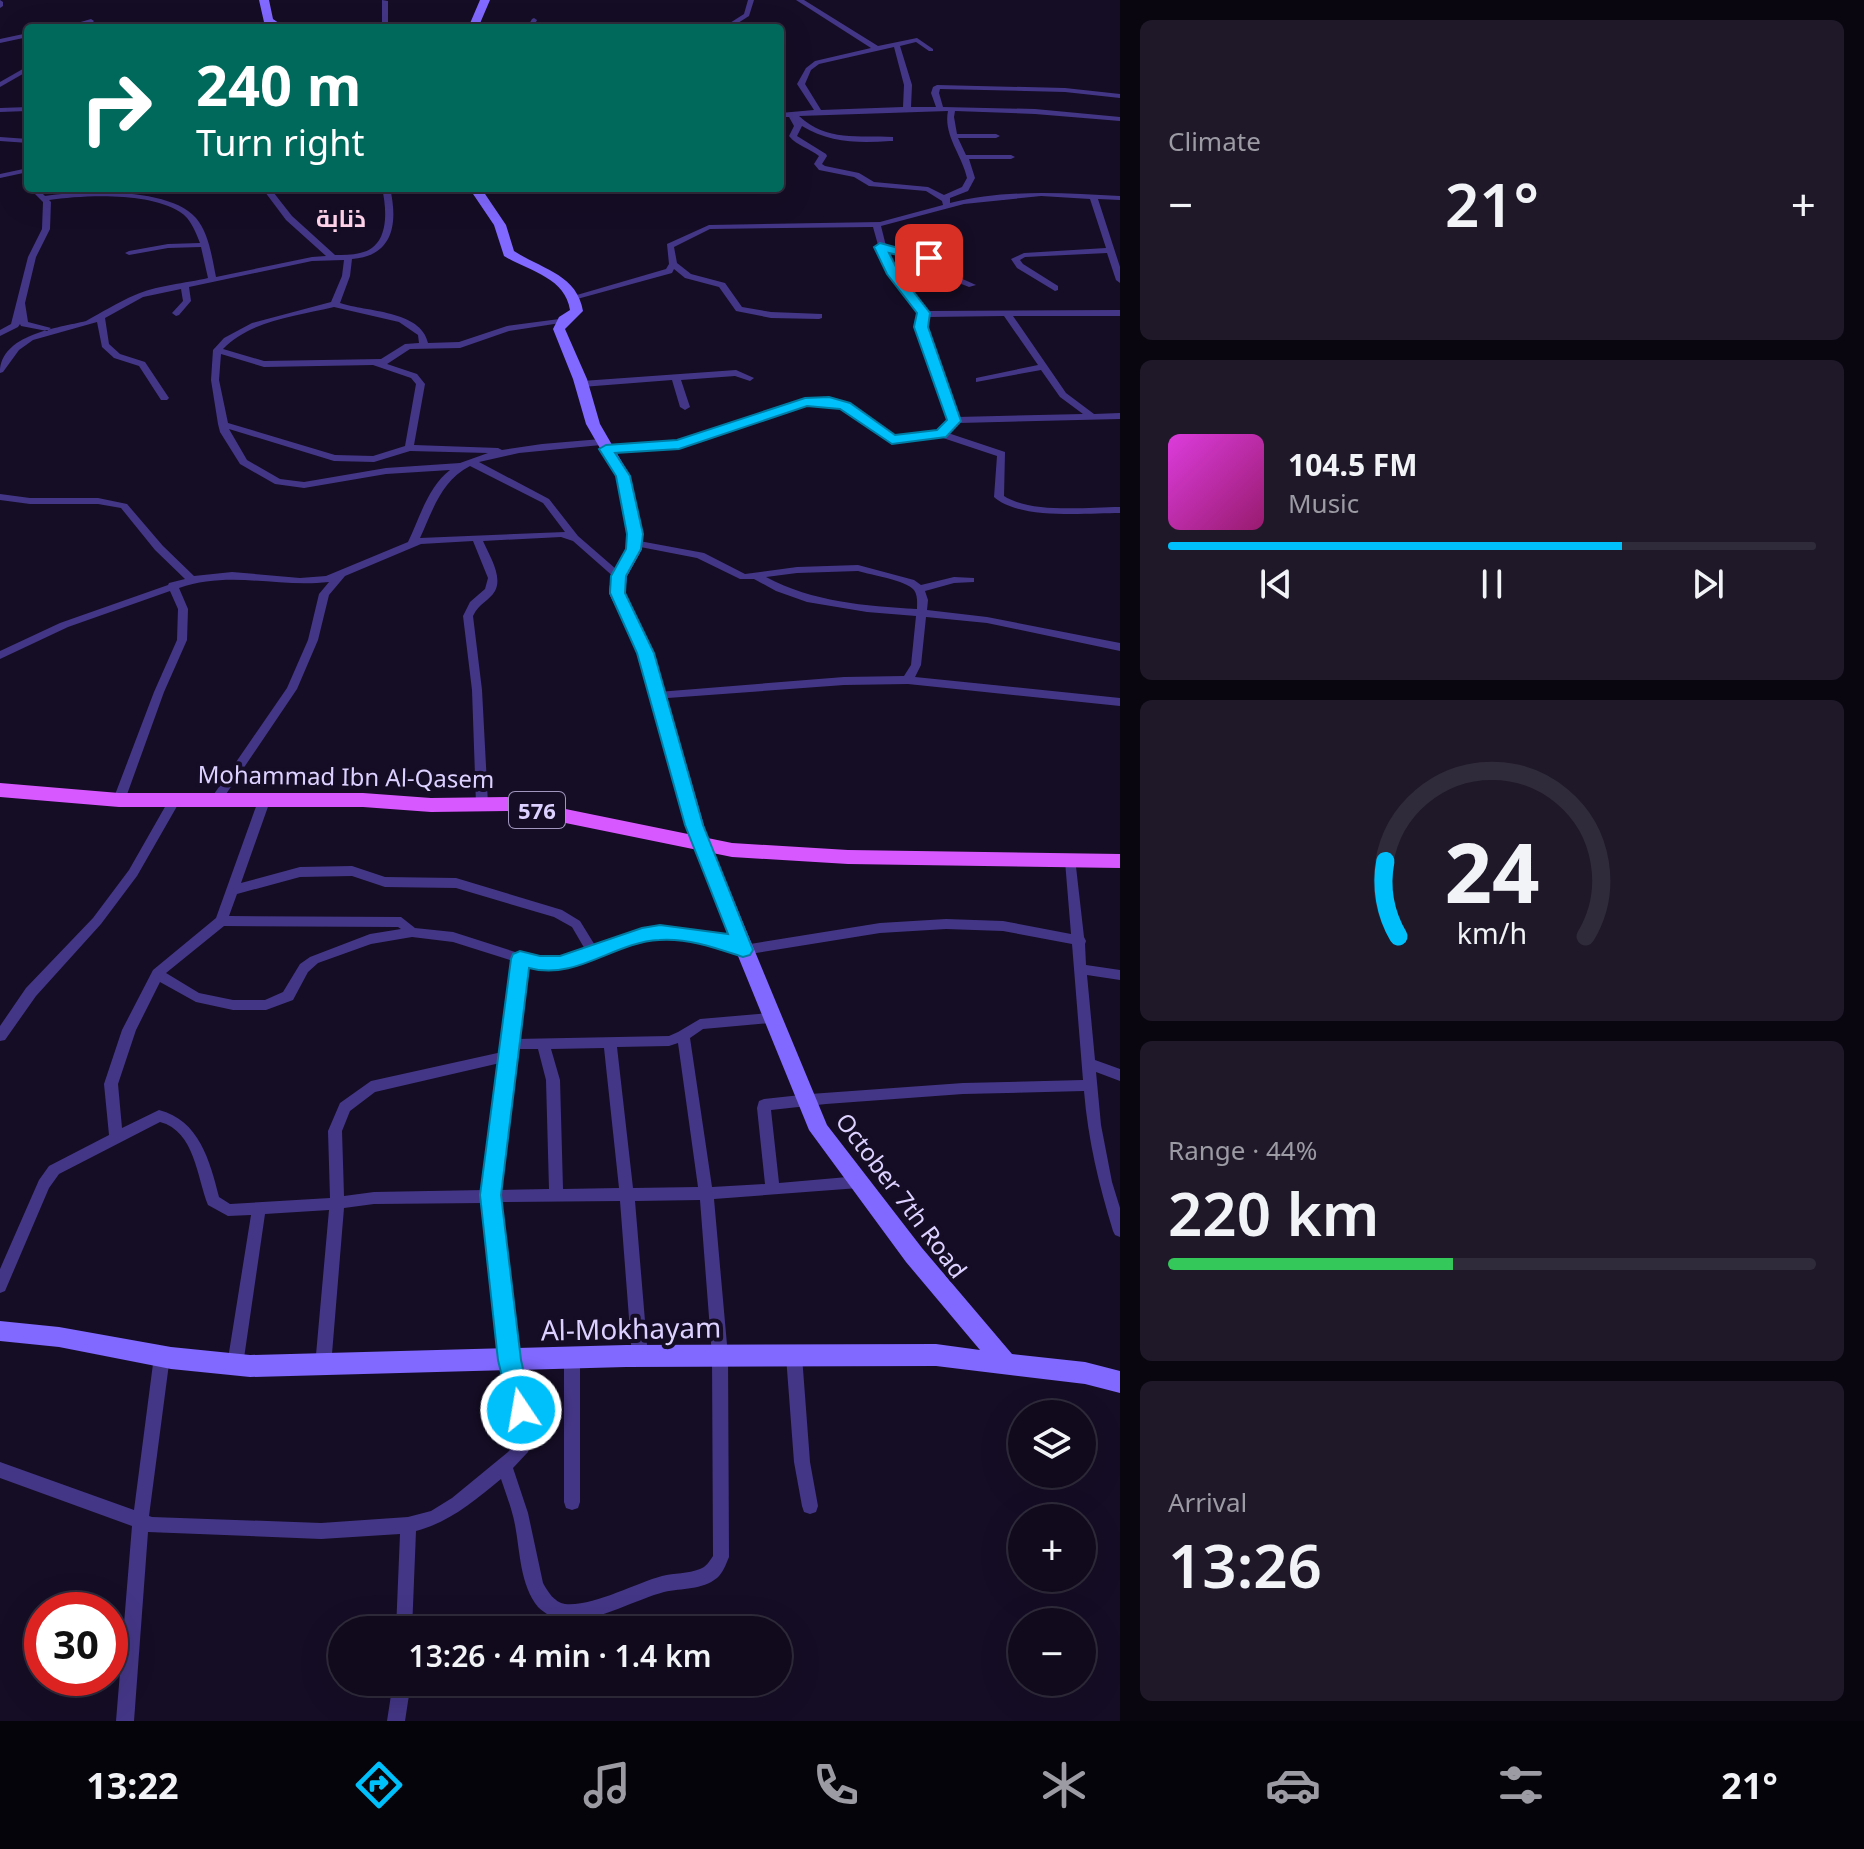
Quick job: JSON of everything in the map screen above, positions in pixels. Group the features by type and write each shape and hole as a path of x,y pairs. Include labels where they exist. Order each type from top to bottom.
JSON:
{"main road":[{"name":"Mohammad Ibn Al-Qasem","path":"0,790 119,800 482,804 550,812 702,845 848,857 953,856 1120,864"}],"street":[{"path":"264,0 268,20 274,24"},
{"path":"475,24 485,0"},
{"path":"732,24 747,15 751,0"},
{"path":"799,0 876,48"},
{"path":"385,1 385,24"},
{"path":"79,24 91,21"},
{"path":"0,41 24,36"},
{"path":"819,112 801,84 808,69 817,62 920,40 931,50"},
{"path":"897,46 908,85 907,108"},
{"path":"0,85 24,70"},
{"path":"940,109 935,93 937,87 1065,90 1120,96"},
{"path":"946,203 969,184 970,173 954,136 950,114 952,108"},
{"path":"784,115 952,108 1120,119"},
{"path":"0,110 24,109"},
{"path":"793,114 805,128 821,136 890,139"},
{"path":"793,114 792,118 798,126 793,136 797,142 819,151 823,156 818,164 822,168 856,175 872,184 928,189 946,203"},
{"path":"954,136 996,136"},
{"path":"0,139 24,141"},
{"path":"964,157 1011,157"},
{"path":"0,176 24,171"},
{"path":"3,366 3,337 15,325 32,257 46,229 47,202 37,192"},
{"path":"268,192 278,210 296,228 314,238 333,258"},
{"path":"21,343 38,335 89,323 140,295 312,259 372,252 383,242 390,217 387,192"},
{"path":"217,350 264,364 383,362 402,347 460,345 507,329 564,320 577,311 574,297 551,275 508,253 500,225 478,192"},
{"path":"574,297 669,271 673,264 670,246 702,228 876,224 946,203 1041,194 1120,198"},
{"path":"44,198 130,195 169,205 194,220 213,280"},
{"path":"1094,198 1120,280"},
{"path":"876,224 880,247 893,274 924,313 932,316 1120,313"},
{"path":"129,253 168,246 203,245"},
{"path":"880,247 925,256 937,271 962,278 972,285"},
{"path":"1055,288 1020,266 1015,259 1024,255 1111,250"},
{"path":"335,304 346,276 348,257"},
{"path":"673,264 688,276 720,284 735,307 741,310 769,315 819,316"},
{"path":"176,313 187,301 185,285"},
{"path":"20,299 22,321 28,327 55,327 100,316"},
{"path":"424,344 422,334 408,322 390,316 347,310 335,304 249,326 225,340 217,350 215,380 223,424 243,462 284,484 304,485 386,471 469,465 546,501 574,537 619,576 635,534 623,476 603,446 559,329 564,320"},
{"path":"924,313 921,327 954,421"},
{"path":"1007,314 1068,401 1093,417"},
{"path":"100,316 105,345 117,356 142,364 164,398"},
{"path":"3,337 13,330 30,330 30,336 3,366"},
{"path":"370,361 414,376 421,384 409,448"},
{"path":"979,380 1044,367"},
{"path":"582,384 736,373 750,378"},
{"path":"676,377 685,407"},
{"path":"223,424 334,458 374,459 409,448 506,451 679,444 805,402 829,402 845,406 892,439 941,434 1002,454 999,497 1005,503 1080,511 1120,510"},
{"path":"941,434 954,421 1120,416"},
{"path":"413,542 446,478 469,465 506,451"},
{"path":"0,497 30,501 98,501 124,506 159,548 192,580"},
{"path":"0,655 64,625 192,580 232,575 300,581 327,579 413,542 557,534 574,537"},
{"path":"477,539 493,578 490,590 474,604 468,616 477,690 482,804"},
{"path":"634,543 700,555 737,575 858,568 904,579 919,589 923,600 916,665 908,680"},
{"path":"216,800 292,689 313,640 324,594 341,574"},
{"path":"754,575 781,590 816,601 989,620 1077,642 1120,647"},
{"name":"October 7th Road","path":"619,576 617,593 646,653 677,770 702,845 770,1018 819,1130 914,1255 1005,1362"},
{"path":"919,589 954,580 970,580"},
{"path":"119,800 182,640 183,609 173,585"},
{"path":"658,696 844,681 908,680 1120,702"},
{"path":"0,1036 31,992 97,921 133,873 174,801"},
{"path":"116,1137 111,1084 129,1030 157,974 221,921 264,801"},
{"path":"1071,861 1090,1086 1099,1153 1120,1231"},
{"path":"233,890 300,872 352,871 385,882 456,883 558,913 576,924 594,954"},
{"path":"221,921 401,922 412,932"},
{"path":"157,974 196,997 233,1005 274,1004 288,996 304,968 314,960 370,939 412,932 453,937 520,959 550,965 660,932 721,939 743,950 880,928 946,924 1003,926 1080,941"},
{"path":"0,1470 144,1527 321,1531 408,1525 446,1512 504,1466 522,1447 525,1431 509,1360 490,1195 520,959"},
{"path":"1082,969 1120,975"},
{"path":"323,1366 337,1203 335,1131 349,1101 371,1087 510,1050 543,1044 669,1041 700,1024 770,1018"},
{"path":"504,1466 520,1513 535,1585 555,1611 574,1612 666,1582 704,1578 712,1573 721,1557 720,1356 706,1193 683,1036"},
{"path":"610,1043 627,1195 640,1357"},
{"path":"543,1044 553,1080 556,1196"},
{"path":"1090,1064 1120,1075"},
{"path":"773,1190 764,1106 805,1098 1021,1084 1090,1086"},
{"path":"0,1286 49,1176 63,1164 152,1119 173,1119 193,1146 217,1206 228,1210 374,1198 706,1193 859,1182"},
{"path":"235,1365 259,1209"},
{"name":"Al-Mokhayam","path":"0,1331 59,1337 162,1356 235,1365 936,1355 1085,1373 1120,1382"},
{"path":"125,1721 162,1356"},
{"path":"794,1356 802,1462 810,1506"},
{"path":"572,1358 572,1502"},
{"path":"405,1616 408,1525"},
{"path":"396,1721 400,1696"}],"district":[{"name":"ذنابة","path":"341,217"}],"route":[{"path":"521,1410 509,1360 490,1195 520,959 540,964 560,964 604,951 642,935 660,932 721,939 743,950 694,825 646,653 617,593 619,576 634,549 635,534 623,476 606,449 679,444 805,402 835,402 845,406 892,439 941,434 954,421 921,327 924,313 893,274 880,247 929,258"}]}
